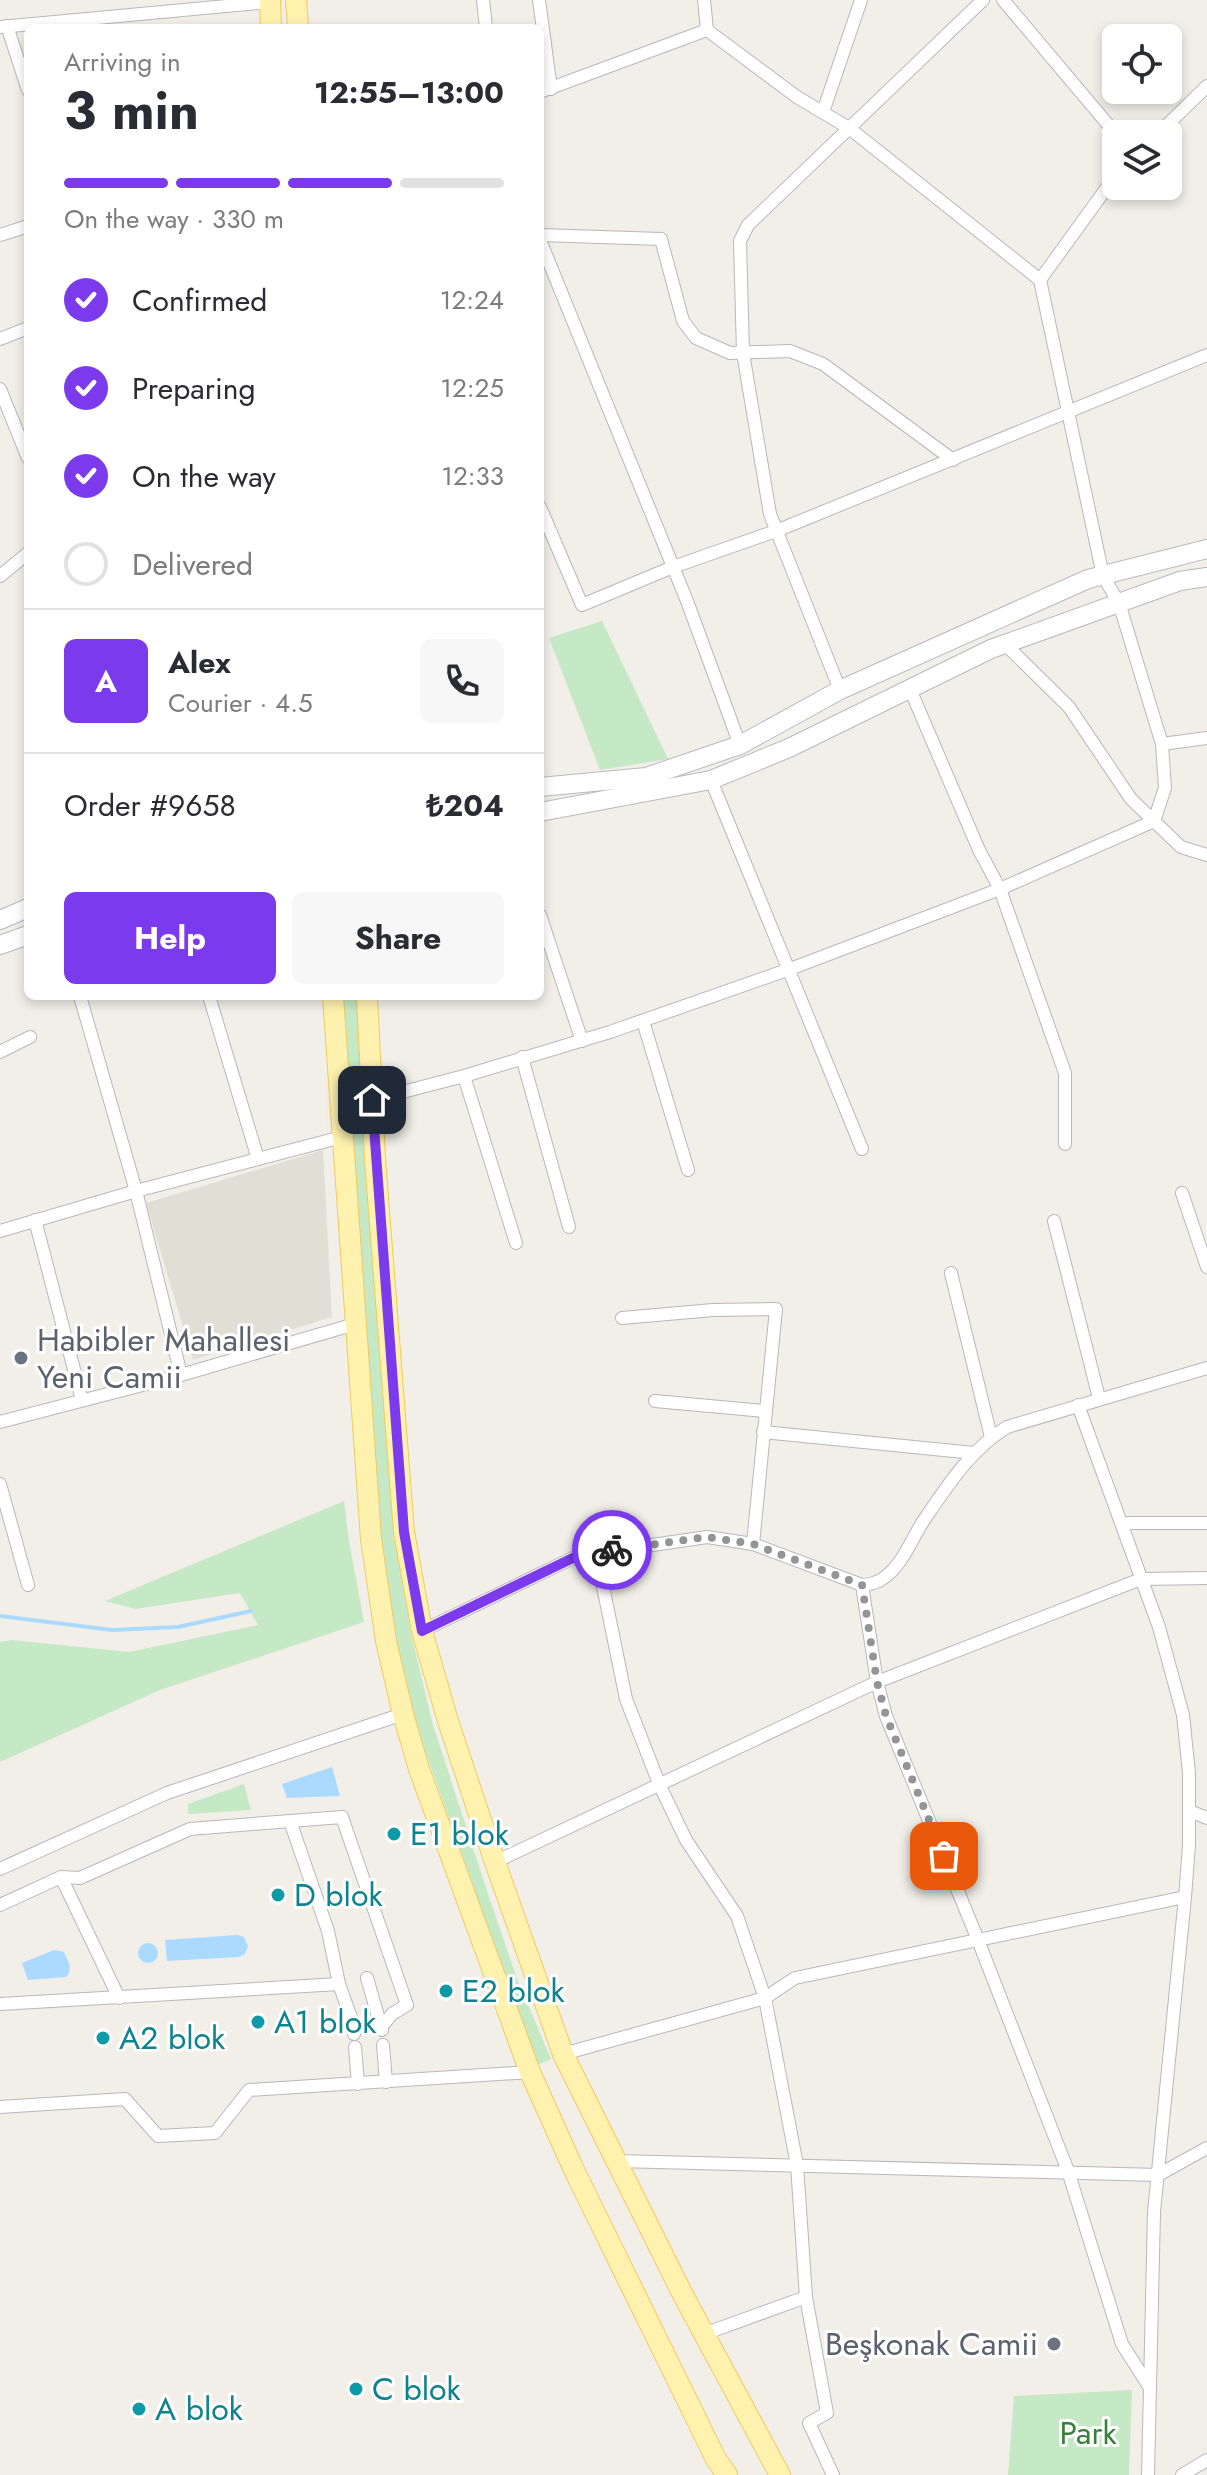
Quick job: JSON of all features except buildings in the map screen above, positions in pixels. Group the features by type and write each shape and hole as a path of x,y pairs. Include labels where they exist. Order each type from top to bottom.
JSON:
{"main road":[{"path":"296,0 298,24"},
{"path":"270,1 271,24"},
{"path":"333,1000 376,1581 403,1714 419,1769 530,2072 717,2470"},
{"path":"367,1000 404,1532 422,1631 448,1721 563,2054 704,2334 780,2475"}],"street":[{"path":"483,0 486,24"},
{"path":"539,0 541,24"},
{"path":"372,1100 464,1076 643,1021 1000,889 1154,821 1165,788 1162,744 1119,603 1103,576 1040,280 849,128 797,97 707,30 704,0"},
{"path":"840,690 770,514 743,353 740,241 748,225 983,0"},
{"path":"1003,0 1104,120"},
{"path":"106,24 270,1"},
{"path":"823,112 859,1"},
{"path":"24,26 4,27 24,80"},
{"path":"544,64 546,90 707,30"},
{"path":"1172,120 1207,86"},
{"path":"1040,280 1102,194"},
{"path":"0,235 24,227"},
{"path":"544,238 661,239 683,321 696,338 730,353 790,351 823,364 953,460"},
{"path":"544,248 673,567 740,745"},
{"path":"0,339 24,330"},
{"path":"544,517 582,605 673,567 776,531 1207,355"},
{"path":"0,389 24,448"},
{"path":"544,547 554,542"},
{"path":"544,787 646,777 740,745 840,690 1088,579 1207,549"},
{"path":"0,576 24,556"},
{"path":"544,811 711,780 789,748 1005,644 1180,581 1207,577"},
{"path":"1005,644 1069,707 1131,799 1181,847 1207,855"},
{"path":"910,689 979,850 1000,889 1065,1073 1065,1144"},
{"path":"1162,744 1207,738"},
{"path":"711,780 862,1149"},
{"path":"0,920 24,910"},
{"path":"544,927 582,1041"},
{"path":"0,945 24,936"},
{"path":"81,1000 136,1191 181,1375"},
{"path":"210,1000 258,1159"},
{"path":"643,1021 688,1170"},
{"path":"0,1052 30,1037"},
{"path":"522,1057 569,1227"},
{"path":"464,1076 516,1243"},
{"path":"0,1231 136,1191 342,1137"},
{"path":"1182,1193 1207,1267"},
{"path":"35,1220 82,1400"},
{"path":"1054,1221 1099,1398"},
{"path":"951,1273 991,1437"},
{"path":"622,1318 713,1310 776,1309 753,1544"},
{"path":"0,1422 181,1375 355,1324"},
{"path":"422,1631 577,1556 707,1537 753,1544 862,1585 874,1583 886,1577 902,1558 924,1520 974,1453 991,1437 1007,1427 1207,1368"},
{"path":"655,1401 765,1411"},
{"path":"1078,1405 1159,1627 1183,1715 1189,1811 1185,1897 1154,2212 1148,2475"},
{"path":"763,1432 974,1453"},
{"path":"0,1484 28,1585"},
{"path":"1122,1523 1207,1523"},
{"path":"596,1552 626,1699 660,1786 686,1840 737,1916 765,1998 797,2165 806,2297 827,2413 809,2423 833,2475"},
{"path":"495,1862 877,1682 1141,1579 1207,1578"},
{"path":"862,1585 877,1682 886,1716 1068,2171 1122,2344 1150,2389"},
{"path":"0,1869 167,1793 403,1714"},
{"path":"1189,1811 1207,1818"},
{"path":"0,1905 61,1877 80,1878 190,1829 342,1817 407,2005 392,2014 382,2034"},
{"path":"290,1821 328,1931 339,1984 353,2023 358,2084"},
{"path":"61,1877 119,1998"},
{"path":"563,2054 765,1998 795,1978 1185,1897"},
{"path":"367,1978 382,2034 386,2082"},
{"path":"0,2004 339,1984"},
{"path":"0,2107 125,2099 158,2136 215,2133 249,2090 530,2072"},
{"path":"617,2161 1158,2175 1207,2148"},
{"path":"704,2334 806,2297"},
{"path":"1182,2475 1207,2460"}],"shaded area":[{"path":"323,1150 332,1317 193,1360 146,1203"}],"green space":[{"path":"602,621 668,759 600,770 549,638"},
{"path":"343,1000 358,1000 394,1533 411,1634 433,1725 488,1894 517,1979 551,2059 537,2065 417,1728 396,1637 379,1536"},
{"path":"344,1501 364,1622 160,1690 0,1762 0,1642 11,1640 129,1652 258,1625 240,1593 135,1609 105,1601"},
{"path":"244,1784 251,1810 188,1814 188,1804"},
{"name":"Park","path":"1132,2390 1129,2475 1008,2475 1014,2396"}],"water":[{"path":"332,1767 340,1796 287,1798 282,1784"},
{"path":"244,1937 248,1946 245,1954 239,1957 167,1961 165,1940"},
{"path":"148,1943 155,1946 158,1953 155,1960 148,1963 141,1960 138,1953 141,1946"},
{"path":"54,1950 64,1952 70,1968 66,1977 28,1980 22,1963"}],"waterway":[{"path":"0,1616 112,1630 178,1627 251,1611"}],"way so far":[{"path":"612,1550 707,1537 753,1544 862,1585 877,1682 886,1716 944,1856"}],"place":[{"name":"Habibler Mahallesi Yeni Camii","path":"21,1358"},
{"name":"E1 blok","path":"394,1834"},
{"name":"D blok","path":"278,1895"},
{"name":"E2 blok","path":"446,1991"},
{"name":"A1 blok","path":"258,2022"},
{"name":"A2 blok","path":"103,2038"},
{"name":"Beşkonak Camii","path":"1054,2344"},
{"name":"C blok","path":"356,2389"},
{"name":"A blok","path":"139,2409"}],"route":[{"path":"372,1100 404,1532 422,1631 577,1556 612,1550"}]}
